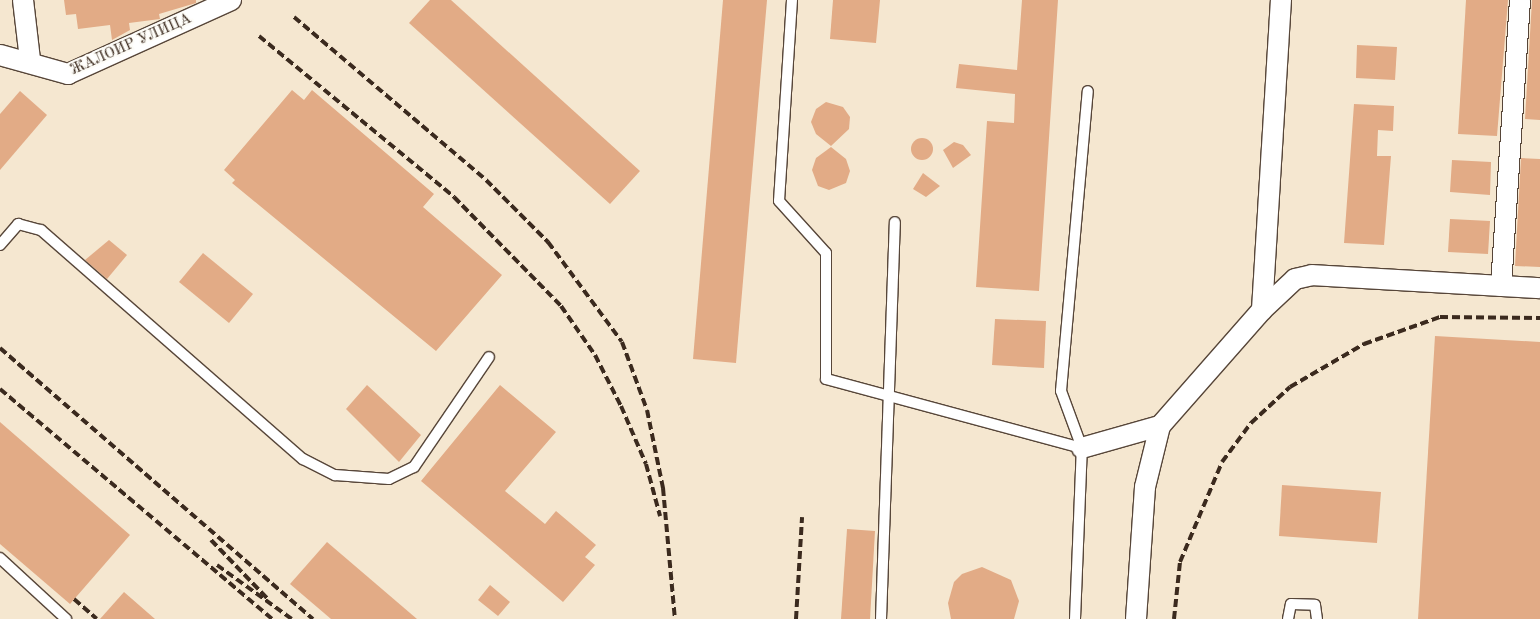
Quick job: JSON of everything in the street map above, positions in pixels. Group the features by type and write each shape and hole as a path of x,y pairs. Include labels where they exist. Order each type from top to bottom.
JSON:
{"street":[{"path":"23,0 30,60"},
{"name":"ЖАЛОИР УЛИЦА","path":"0,55 30,60 68,74 232,0"},
{"path":"1262,310 1281,0"},
{"path":"1501,286 1520,0"},
{"path":"1136,619 1145,487 1160,426 1262,310 1295,279 1312,275 1540,288"},
{"path":"1082,448 1160,426"}],"lane":[{"path":"792,0 779,201 826,253 826,379 891,394 1082,448"},
{"path":"1075,619 1082,448 1061,391 1088,91"},
{"path":"881,619 891,394 895,222"},
{"path":"0,245 18,224 41,230 302,459 335,475 389,479 414,467 489,357"},
{"path":"0,558 66,619"},
{"path":"1288,619 1291,604 1315,605 1317,619"}],"building":[{"path":"64,0 196,0 196,3 159,14 160,19 129,23 130,30 112,40 110,25 78,29 76,14 66,15"},
{"path":"430,0 451,0 640,171 610,204 409,23"},
{"path":"723,0 767,0 736,363 693,359"},
{"path":"833,0 880,0 876,43 830,39"},
{"path":"1022,0 1058,0 1039,291 976,287 987,121 1014,123 1015,94 956,88 959,64 1017,70"},
{"path":"1466,0 1508,0 1497,136 1458,134"},
{"path":"1532,0 1540,0 1540,120 1525,119"},
{"path":"1357,45 1397,47 1395,80 1356,78"},
{"path":"292,90 304,100 312,90 434,194 423,207 502,275 436,351 232,183 235,180 224,170"},
{"path":"20,91 47,115 0,170 0,114"},
{"path":"826,102 843,107 850,117 849,129 831,146 816,134 811,122 816,109"},
{"path":"1354,104 1394,106 1393,131 1378,130 1377,156 1391,156 1384,245 1344,243"},
{"path":"922,138 930,141 933,149 930,157 922,160 914,157 911,149 914,141"},
{"path":"954,142 963,145 971,155 953,168 943,150"},
{"path":"831,147 846,159 850,171 846,183 829,190 818,186 812,170 816,158"},
{"path":"1521,158 1540,159 1540,267 1515,266"},
{"path":"1452,160 1491,162 1490,195 1450,192"},
{"path":"923,173 940,186 926,197 913,189"},
{"path":"1450,219 1490,221 1488,254 1448,252"},
{"path":"109,240 127,255 107,279 85,260"},
{"path":"203,253 253,294 229,323 179,282"},
{"path":"995,319 1046,321 1044,368 992,365"},
{"path":"1435,336 1540,342 1540,619 1418,619"},
{"path":"367,385 421,435 399,462 346,409"},
{"path":"500,385 556,432 505,491 545,524 556,511 596,545 585,557 595,565 563,602 421,481"},
{"path":"0,422 130,535 70,604 0,544"},
{"path":"1282,485 1381,492 1377,543 1279,536"},
{"path":"847,529 875,531 870,619 841,619"},
{"path":"327,542 417,619 331,619 290,584"},
{"path":"982,567 1011,580 1019,601 1014,619 951,619 948,603 954,582 962,574"},
{"path":"490,585 510,602 498,616 478,600"},
{"path":"124,592 155,619 100,619"}],"railway":[{"path":"294,17 486,180 548,242 622,342 647,410 663,488 675,619"},
{"path":"259,36 454,197 561,306 595,355 621,406 646,464 660,516"},
{"path":"1174,619 1180,562 1222,462 1251,423 1290,387 1364,344 1440,317 1540,318"},
{"path":"0,348 313,619"},
{"path":"0,389 272,619"},
{"path":"796,619 802,517"},
{"path":"211,540 267,598"},
{"path":"217,565 292,619"},
{"path":"74,599 97,619"}]}
